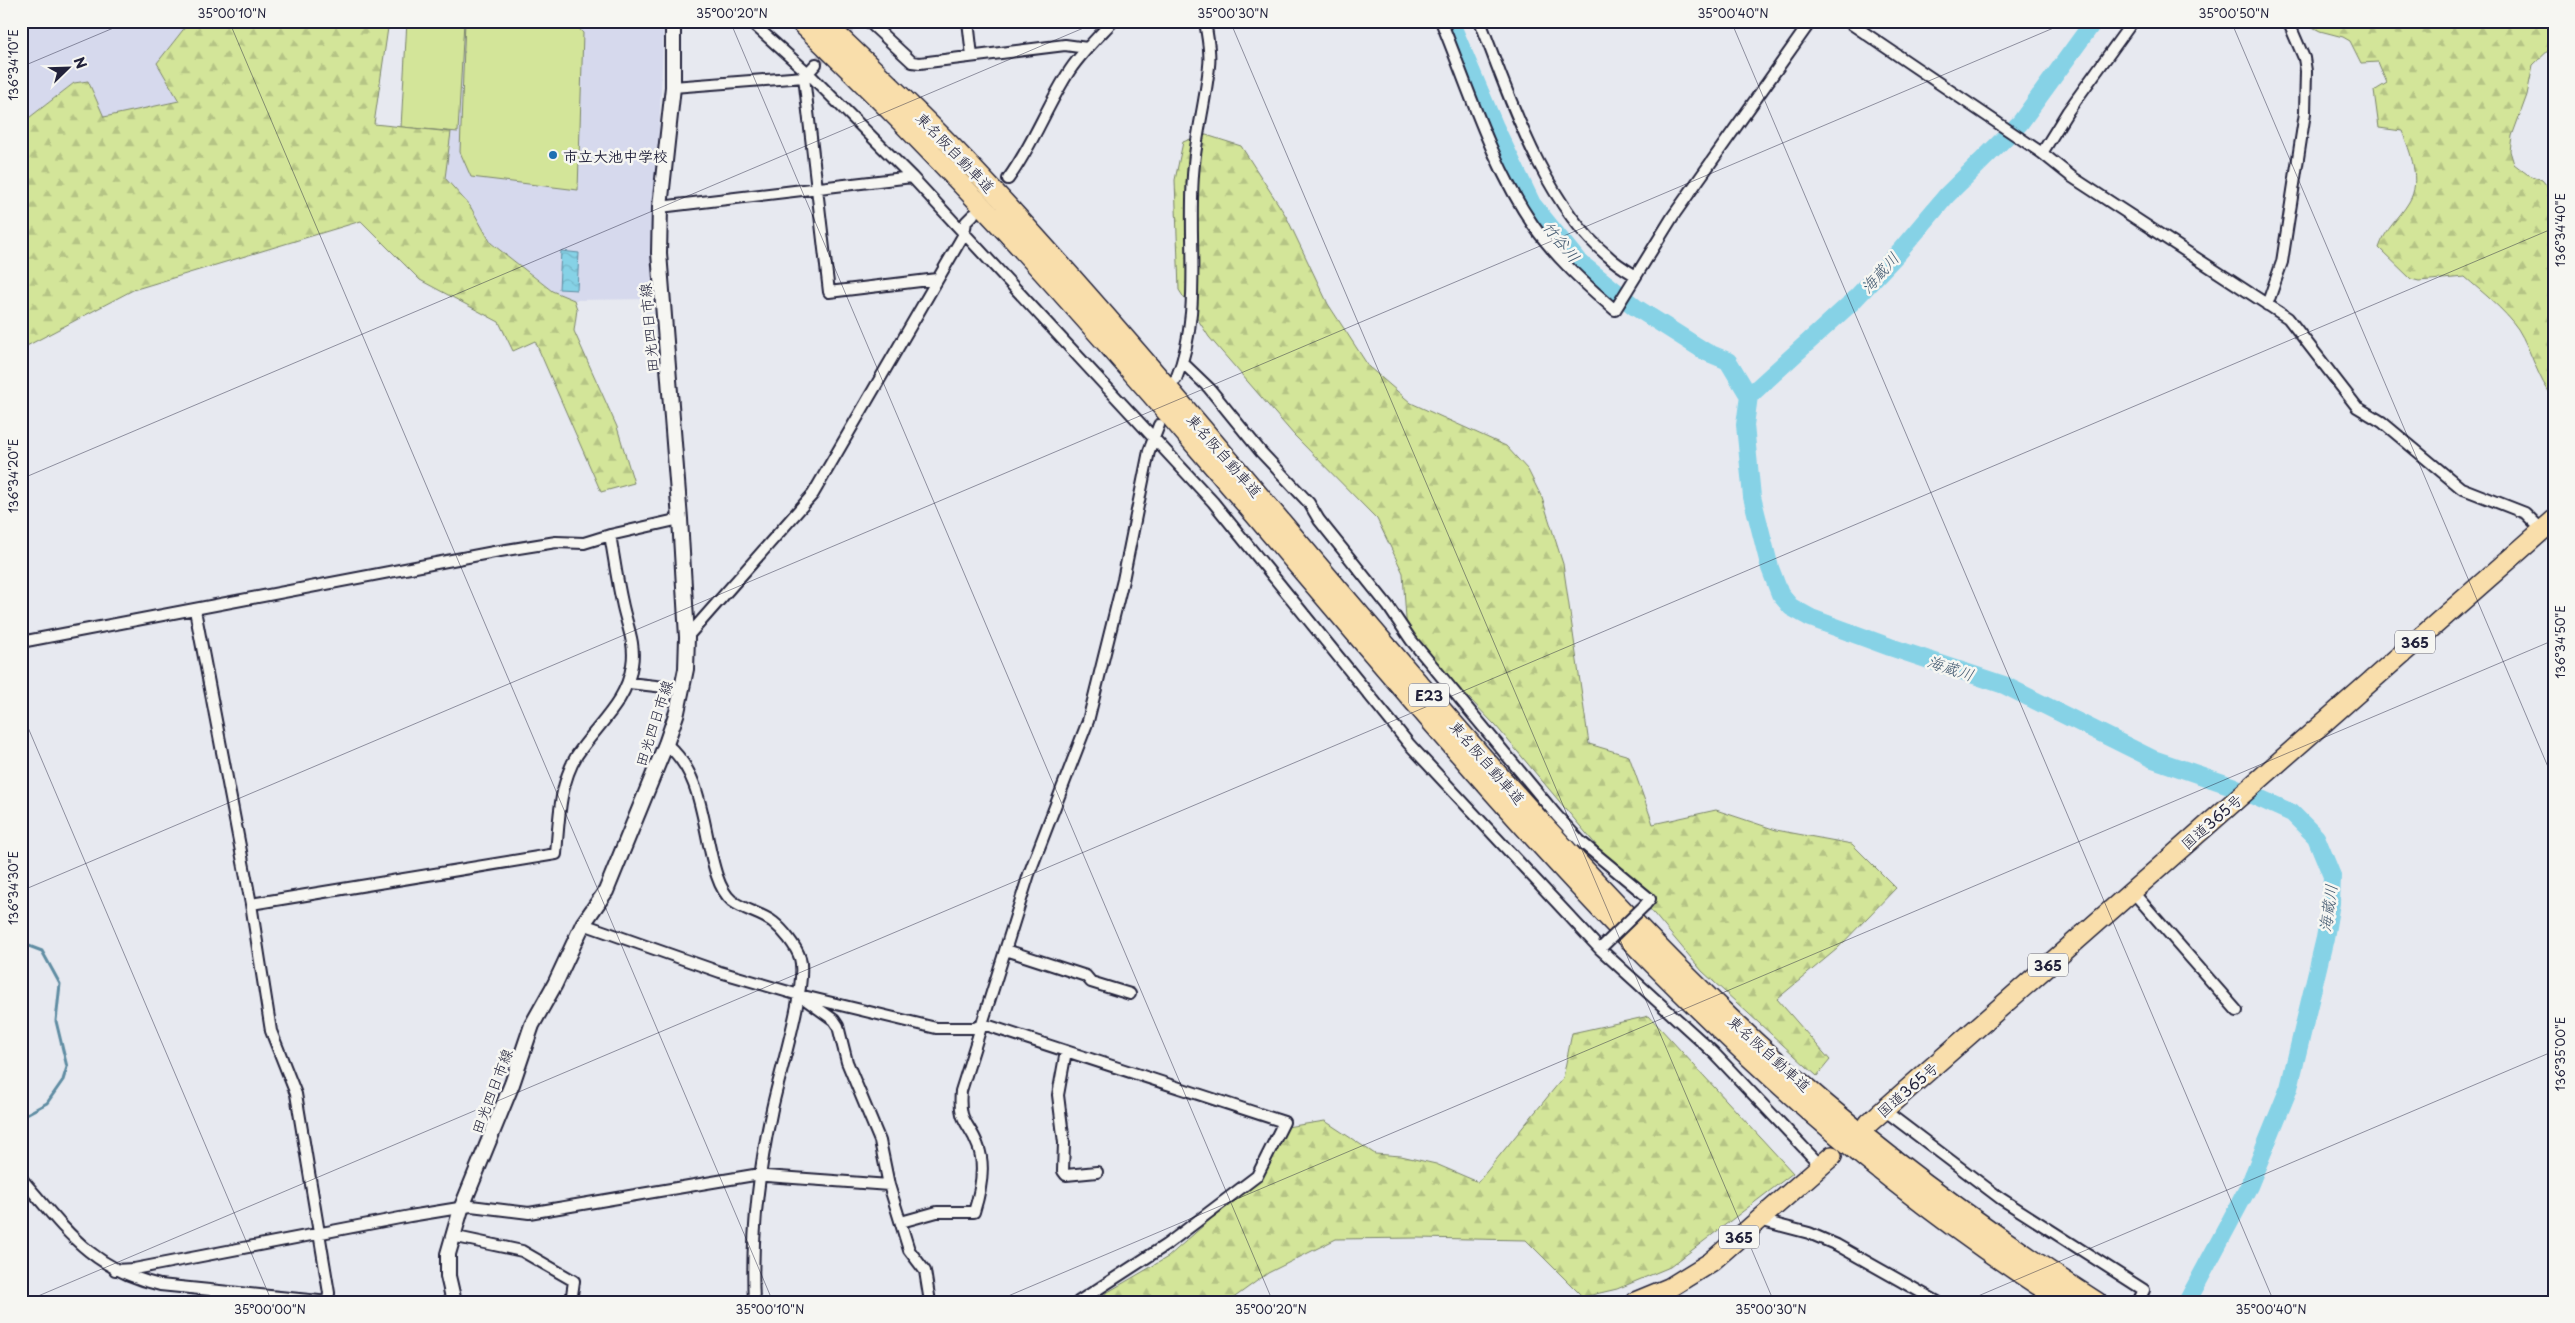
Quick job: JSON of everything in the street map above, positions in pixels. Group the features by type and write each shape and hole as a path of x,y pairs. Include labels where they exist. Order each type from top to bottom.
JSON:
{"highway":[{"name":"東名阪自動車道","path":"799,21 884,102 1034,260 1538,844 1640,951 1740,1048 1841,1139 1899,1187 1971,1240 2064,1302"},
{"name":"東名阪自動車道","path":"822,21 957,152 1046,249 1264,499 1412,675 1550,833 1650,939 1733,1021 1883,1151 1982,1226 2097,1302"},
{"name":"国道365号","path":"1869,1123 2548,525"},
{"name":"365","path":"1635,1302 1690,1277 1827,1161"}],"main road":[{"name":"田光四日市線","path":"454,1302 448,1276 448,1254 461,1209 512,1084 532,1025 555,984 583,924 606,891 666,744 682,689 687,637 680,519 659,253 660,207 673,87 673,21"}],"street":[{"path":"750,21 912,177 1154,438 1212,502 1409,744 1602,948 1827,1161"},
{"path":"868,21 912,62 1065,45 1087,48"},
{"path":"968,21 972,56"},
{"path":"1008,179 1025,156 1070,71 1087,48 1113,21"},
{"path":"1176,379 1183,363 1191,310 1194,164 1209,66 1209,48 1205,21"},
{"path":"1441,21 1489,140 1519,202 1547,243 1581,281 1615,310 1673,216 1811,21"},
{"path":"1480,21 1544,172 1586,234 1607,256 1634,278"},
{"path":"1847,21 2042,153 2072,177 2288,318 2357,407 2382,422 2461,488 2524,513 2548,525"},
{"path":"2042,153 2068,111 2133,21"},
{"path":"2267,305 2282,262 2305,113 2306,71 2304,58 2296,35 2288,21"},
{"path":"673,87 806,75 816,64"},
{"path":"806,75 830,292 937,279"},
{"path":"660,207 912,177"},
{"path":"687,637 813,494 964,234 966,222 973,215"},
{"path":"1183,363 1209,388 1261,452 1309,503 1388,606 1411,640 1557,816 1580,841 1650,899 1602,948"},
{"path":"901,1222 937,1212 974,1212 979,1195 982,1159 978,1145 965,1125 959,1108 961,1091 1029,874 1088,721 1123,580 1140,492 1159,425"},
{"path":"21,642 494,552 556,542 584,543 680,519"},
{"path":"250,904 556,854 561,801 568,772 577,755 622,697 629,683 633,663 633,642 622,603 610,535"},
{"path":"21,1178 67,1232 92,1254 115,1270 140,1280 160,1285 328,1302 329,1293 320,1233 296,1094 272,1030 195,610"},
{"path":"629,683 682,689"},
{"path":"666,744 676,751 693,782 705,821 717,874 724,892 732,901 773,922 796,948 800,961 799,995 771,1113 760,1175 753,1247 754,1302"},
{"path":"2132,891 2237,1011"},
{"path":"583,924 720,972 799,995 936,1028 975,1028 983,1024 1284,1122 1257,1176 1166,1245 1078,1302"},
{"path":"1006,950 1086,976 1091,982 1130,994"},
{"path":"799,995 834,1020 838,1026 847,1062 880,1141 889,1185 909,1250 925,1272 930,1302"},
{"path":"1066,1051 1058,1095 1064,1143 1063,1171 1066,1175 1098,1172"},
{"path":"1884,1110 2000,1198 2144,1290 2138,1302"},
{"path":"115,1270 134,1269 471,1206 530,1213 760,1175 889,1185"},
{"path":"1759,1220 1809,1233 1837,1245 1938,1302"},
{"path":"452,1236 522,1251 574,1281 571,1302"}],"shaded area":[{"path":"21,21 190,21 157,63 179,101 104,117 88,81 74,83 21,124"},
{"name":"市立大池中学校","path":"407,21 664,21 652,299 574,300 552,291 491,243 470,206 445,178 450,132 401,127"}],"green space":[{"path":"190,21 389,21 374,124 451,132 445,178 470,206 491,243 552,291 574,300 577,309 574,331 617,427 634,483 601,492 535,341 513,351 499,322 420,280 361,221 133,290 21,349 21,124 74,83 88,81 104,117 179,101 157,63"},
{"path":"407,21 464,21 458,132 401,127"},
{"path":"465,21 538,26 573,22 583,33 578,190 471,177 460,152"},
{"path":"2301,21 2554,21 2554,45 2533,65 2527,95 2512,136 2510,151 2514,164 2527,174 2542,180 2547,186 2554,222 2554,398 2543,382 2518,329 2500,308 2465,277 2419,281 2411,279 2379,248 2388,230 2409,202 2415,185 2413,166 2402,131 2379,128 2374,91 2387,83 2378,62 2361,63 2350,41 2343,37 2320,31"},
{"path":"1203,134 1241,146 1286,216 1328,304 1369,367 1411,403 1506,446 1528,470 1542,498 1563,564 1589,744 1629,756 1653,824 1716,810 1776,830 1852,844 1896,888 1837,949 1777,999 1830,1060 1817,1076 1702,971 1496,726 1407,634 1403,573 1377,519 1294,435 1209,337 1179,290 1175,180 1183,142"},
{"path":"1649,1016 1793,1173 1670,1267 1617,1289 1583,1297 1526,1240 1336,1239 1268,1273 1228,1302 1097,1302 1101,1296 1168,1257 1248,1186 1280,1128 1325,1121 1375,1154 1401,1156 1436,1164 1478,1182 1563,1078 1572,1033"}],"water":[{"path":"561,251 579,253 577,290 559,289"}],"waterway":[{"name":"竹谷川","path":"1450,21 1495,127 1532,204 1578,261 1635,307 1706,352 1728,361 1749,396"},
{"name":"海蔵川","path":"2094,21 2020,123 1947,195 1899,252 1852,302 1749,396 1745,425 1752,497 1770,568 1780,594 1791,607 1811,618 1890,647 2004,685 2153,759 2232,786 2292,813 2316,837 2332,876 2331,903 2325,938 2289,1088 2249,1186 2187,1302"},
{"path":"21,943 42,951 60,984 56,1021 67,1067 63,1080 47,1103 21,1117"}],"tunnel":[{"path":"816,64 855,22"}],"place":[{"name":"市立大池中学校","path":"553,155"}]}
